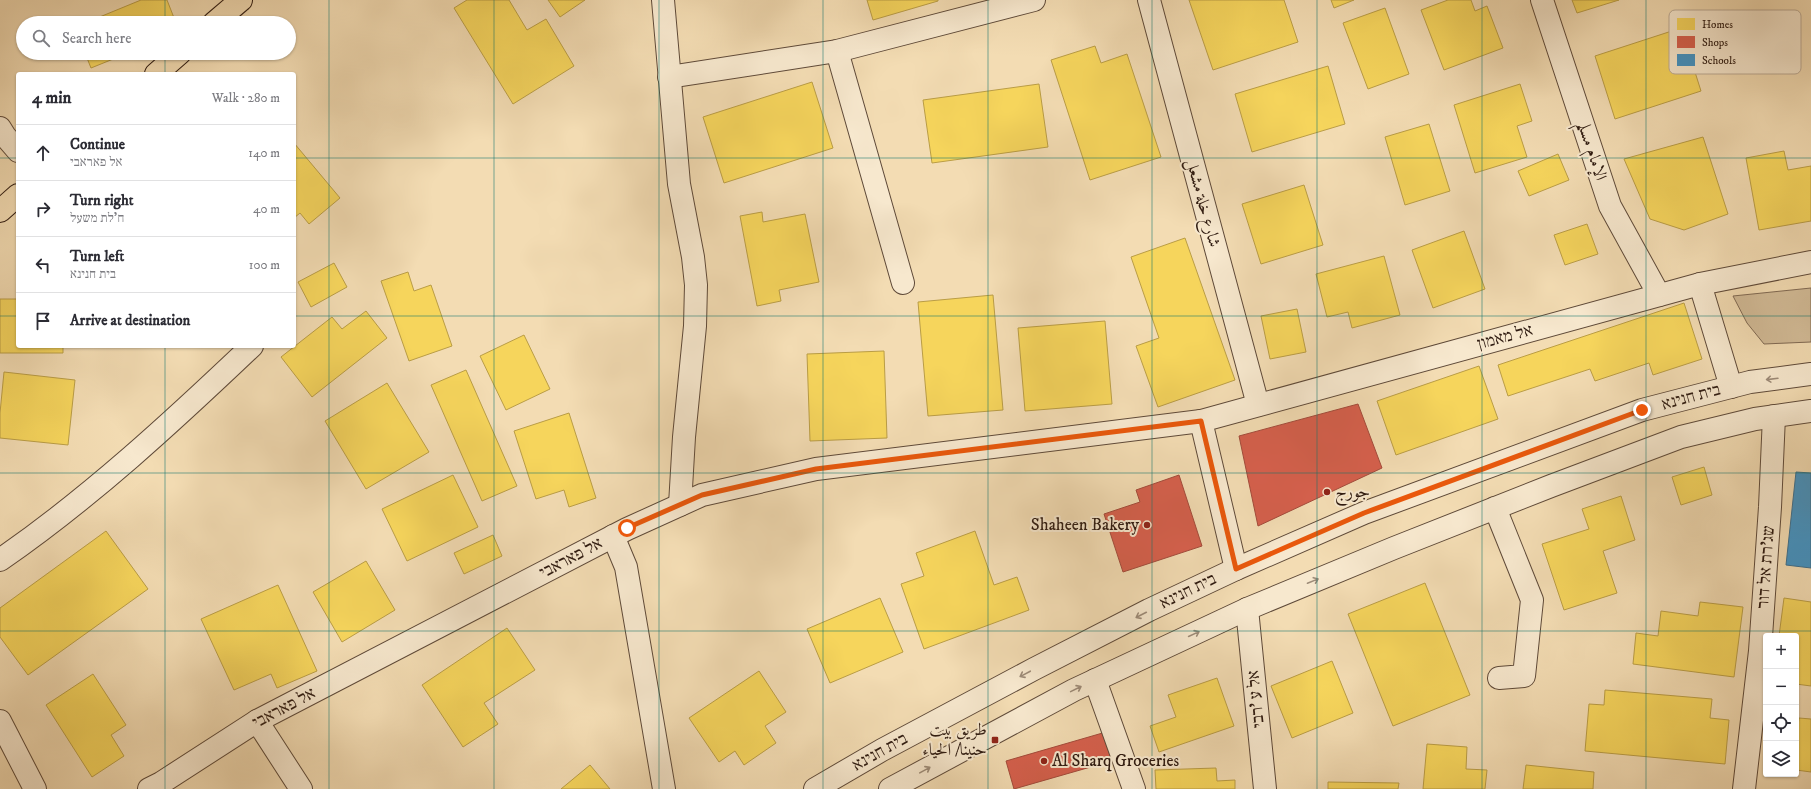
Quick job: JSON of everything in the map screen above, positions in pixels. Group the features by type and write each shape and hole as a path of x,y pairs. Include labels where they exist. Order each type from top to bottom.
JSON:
{"main road":[{"path":"222,16 241,0"},
{"path":"158,72 172,60"},
{"path":"0,211 16,197"}],"street":[{"path":"663,0 679,184 693,257 696,285 695,326 684,438 680,505"},
{"path":"669,77 837,51 986,6 1034,0"},
{"name":"شارع خلة مشعل","path":"1149,0 1258,405"},
{"name":"الإمام مسلم","path":"1542,0 1610,206 1659,295"},
{"path":"837,51 903,283"},
{"path":"0,128 16,149"},
{"name":"אל מאמון","path":"1201,421 1700,284 1811,262"},
{"path":"1700,284 1731,387"},
{"path":"0,560 92,490 183,411 250,348"},
{"name":"בית חנינא","path":"816,789 882,750 1149,610 1236,569 1364,513 1522,453 1642,410 1750,382 1811,374"},
{"path":"890,789 970,745 1096,680 1247,609 1495,508 1681,437 1754,419 1811,411"},
{"name":"שג'רת אל דור","path":"1744,789 1760,651 1770,507 1774,416"},
{"path":"1201,421 1236,569"},
{"name":"אל פאראבי","path":"149,789 257,721 613,536 702,495 816,469 1201,421"},
{"path":"1495,508 1532,600 1524,676 1499,678"},
{"path":"613,536 626,567 664,789"},
{"name":"אל ע 'רבי","path":"1247,609 1264,789"},
{"path":"1096,680 1134,789"},
{"path":"0,721 35,789"},
{"path":"257,721 301,789"}],"shaded area":[{"path":"1811,288 1811,342 1764,344 1747,323 1733,296"}],"building: Homes":[{"path":"141,0 167,0 173,16 102,16"},
{"path":"467,0 509,0 527,30 546,19 574,66 513,104 454,8"},
{"path":"548,0 585,0 560,17"},
{"path":"867,0 938,0 938,1 873,20"},
{"path":"1189,0 1284,0 1298,42 1213,70"},
{"path":"1331,0 1354,0 1334,8"},
{"path":"1448,0 1471,0 1475,11 1487,6 1503,48 1444,70 1421,10"},
{"path":"1572,0 1619,0 1577,13"},
{"path":"1385,8 1409,74 1368,89 1343,23"},
{"path":"1669,32 1669,74 1696,74 1701,91 1615,119 1595,56"},
{"path":"1095,46 1101,63 1127,54 1161,157 1090,180 1051,60"},
{"path":"88,60 111,60 91,68"},
{"path":"1328,66 1345,124 1252,152 1235,94"},
{"path":"812,82 833,148 724,183 703,117"},
{"path":"1039,84 1048,147 932,163 923,100"},
{"path":"1520,84 1532,121 1517,126 1527,157 1475,173 1454,105"},
{"path":"1429,124 1450,191 1405,205 1385,137"},
{"path":"1703,137 1728,214 1684,230 1650,219 1624,159"},
{"path":"296,145 340,198 309,224 300,213 296,216"},
{"path":"1784,151 1788,170 1811,166 1811,221 1759,230 1746,158"},
{"path":"1558,154 1569,180 1529,196 1518,171"},
{"path":"1304,185 1323,245 1261,264 1242,204"},
{"path":"762,212 763,222 805,214 819,282 779,290 781,301 757,306 740,216"},
{"path":"1587,224 1598,254 1565,265 1554,235"},
{"path":"1464,231 1485,289 1433,308 1412,250"},
{"path":"1185,238 1235,380 1158,407 1136,346 1159,338 1131,257"},
{"path":"1384,256 1400,315 1352,328 1348,312 1327,317 1316,274"},
{"path":"334,263 347,287 311,307 298,282"},
{"path":"408,272 414,291 431,285 452,346 409,361 381,281"},
{"path":"993,295 1003,410 928,416 918,302"},
{"path":"0,299 16,299 16,348 63,348 63,353 0,353"},
{"path":"1684,303 1702,359 1653,375 1649,363 1595,381 1590,369 1508,396 1498,365"},
{"path":"1297,309 1306,352 1270,359 1261,316"},
{"path":"366,311 387,338 312,397 281,357 292,348 296,348 296,345 332,317 342,329"},
{"path":"1105,321 1112,404 1025,411 1018,328"},
{"path":"524,335 550,389 506,410 480,356"},
{"path":"884,351 887,438 810,441 807,354"},
{"path":"1479,366 1498,419 1396,455 1377,401"},
{"path":"466,370 517,486 482,501 431,385"},
{"path":"4,372 75,380 68,445 0,438 0,413"},
{"path":"387,383 429,452 366,489 325,421"},
{"path":"569,413 596,498 569,507 564,490 536,499 514,431"},
{"path":"1704,467 1712,495 1681,505 1672,477"},
{"path":"453,475 478,527 407,561 382,509"},
{"path":"1621,496 1635,540 1603,551 1617,593 1564,610 1542,544 1589,529 1582,509"},
{"path":"106,531 148,589 28,675 0,637 0,608"},
{"path":"975,531 994,585 1017,577 1029,610 924,649 901,584 924,576 916,553"},
{"path":"493,535 502,556 464,574 454,553"},
{"path":"366,561 395,610 342,642 313,592"},
{"path":"1425,583 1470,695 1393,726 1348,614"},
{"path":"278,585 317,671 277,688 271,674 234,690 201,619"},
{"path":"880,598 903,652 830,683 807,629"},
{"path":"1784,598 1811,602 1811,686 1799,684 1799,633 1779,633"},
{"path":"1700,602 1743,607 1734,677 1633,664 1636,633 1658,636 1661,611 1698,616"},
{"path":"507,628 535,670 484,703 498,724 463,747 422,685"},
{"path":"1332,661 1353,713 1292,738 1271,686"},
{"path":"759,671 786,712 765,726 776,743 744,765 735,751 719,762 689,718"},
{"path":"93,674 126,725 111,735 124,756 92,777 46,705"},
{"path":"1217,678 1234,726 1159,752 1150,726 1176,717 1168,695"},
{"path":"1605,690 1712,699 1710,718 1729,720 1725,764 1585,751 1589,704 1604,705"},
{"path":"1799,718 1811,719 1811,772 1799,770"},
{"path":"1427,744 1467,747 1466,769 1487,770 1485,789 1423,789"},
{"path":"590,765 610,789 561,789"},
{"path":"1526,765 1594,772 1593,789 1523,789"},
{"path":"1216,768 1217,781 1235,780 1235,789 1156,789 1155,770"},
{"path":"1328,782 1399,783 1398,789 1328,789"}],"building: Shops":[{"path":"1358,404 1382,468 1258,526 1239,436"},
{"path":"1179,475 1202,546 1123,572 1104,514 1140,502 1136,490"},
{"path":"1106,732 1115,760 1014,789 1006,761"}],"building: Schools":[{"path":"1796,472 1811,473 1811,568 1786,565"}],"place":[{"name":"جورج","path":"1327,492"},
{"name":"Shaheen Bakery","path":"1147,525"},
{"name":"طريق بيت حنينا/ الحياء","path":"995,740"},
{"name":"Al Sharq Groceries","path":"1044,761"}],"route":[{"path":"627,528 702,495 816,469 1201,421 1236,569 1364,513 1642,410"}]}
